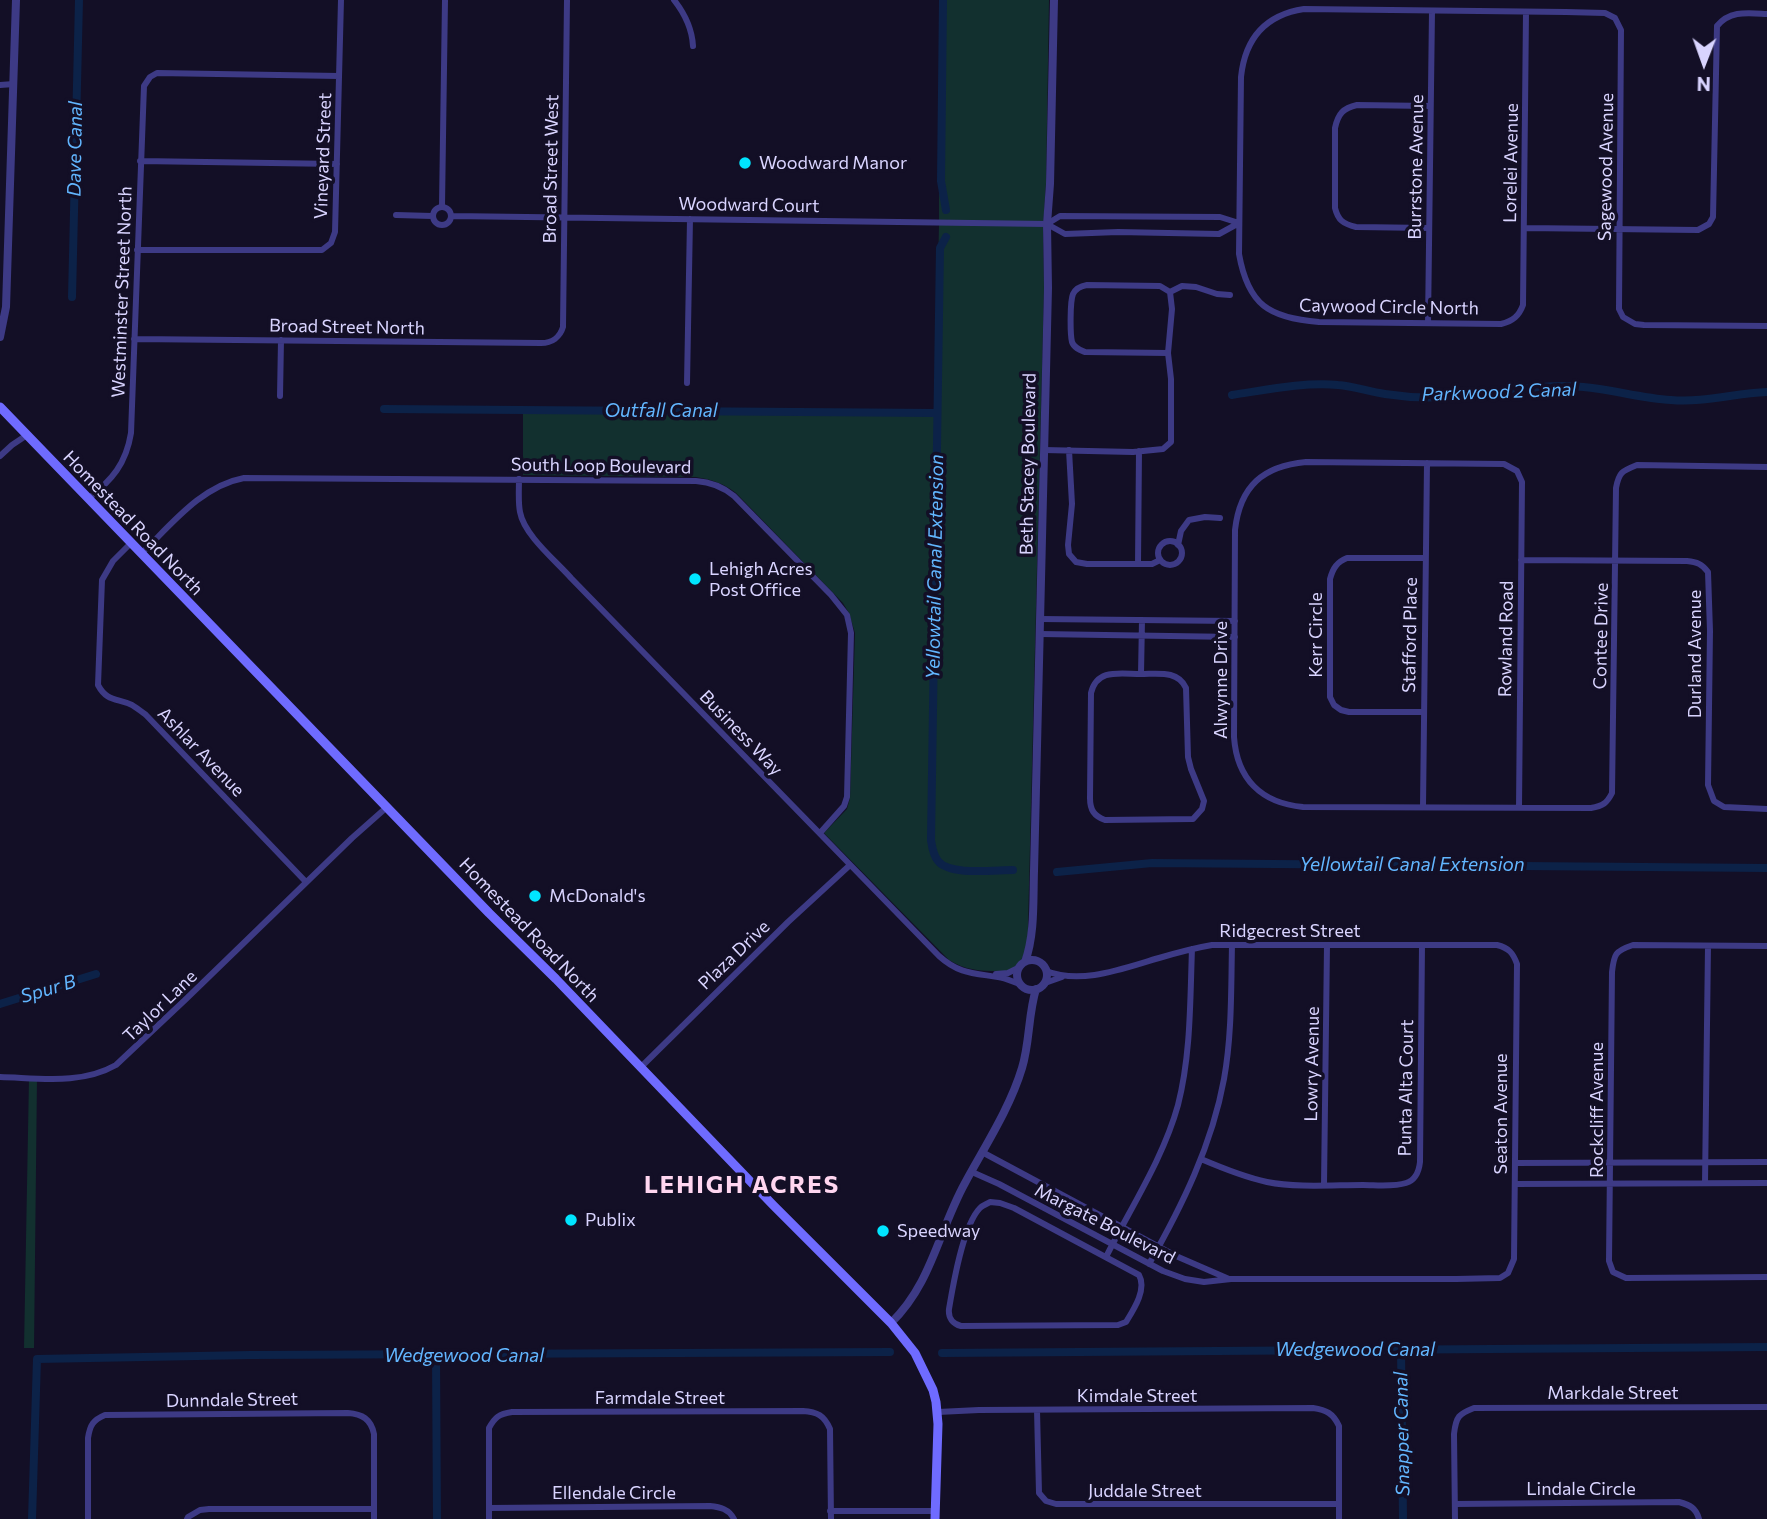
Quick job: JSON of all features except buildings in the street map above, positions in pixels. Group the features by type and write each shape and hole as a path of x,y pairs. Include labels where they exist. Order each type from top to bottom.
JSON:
{"main road":[{"name":"Homestead Road North","path":"0,407 909,1344 933,1390 937,1412 936,1515"}],"street":[{"path":"0,337 6,314 16,0"},
{"name":"Vineyard Street","path":"137,250 322,250 331,243 335,232 341,0"},
{"path":"442,206 445,0"},
{"name":"Broad Street West","path":"558,336 563,327 568,0"},
{"path":"674,0 690,26 693,46"},
{"name":"Beth Stacey Boulevard","path":"1022,965 1030,951 1032,929 1054,0"},
{"name":"Caywood Circle North","path":"1520,314 1510,322 1501,324 1319,322 1294,320 1265,307 1252,293 1244,276 1239,254 1241,77 1244,56 1254,36 1277,18 1304,9 1605,13 1615,18"},
{"name":"Burrstone Avenue","path":"1428,323 1432,11"},
{"name":"Lorelei Avenue","path":"1520,314 1523,304 1526,12"},
{"path":"1524,228 1698,230 1709,224 1713,217 1714,193 1717,26 1730,15 1738,13 1767,14"},
{"name":"Sagewood Avenue","path":"1615,18 1621,30 1619,309 1623,317 1635,324 1767,326"},
{"name":"Westminster Street North","path":"88,499 118,470 129,445 132,423 144,86 150,77 157,73 340,76"},
{"path":"0,85 14,84"},
{"path":"1429,228 1356,227 1345,225 1338,218 1335,208 1335,128 1342,111 1349,106 1430,106"},
{"path":"141,161 337,164"},
{"path":"432,216 434,211 442,206"},
{"path":"432,216 440,225 449,222 452,216 448,208 442,206"},
{"path":"396,215 432,216"},
{"name":"Woodward Court","path":"452,216 1047,223"},
{"path":"1047,223 1060,216 1220,217 1239,223"},
{"path":"687,383 691,219"},
{"path":"1047,223 1065,234 1219,234 1239,223"},
{"path":"0,241 9,246"},
{"path":"1168,353 1085,352 1076,349 1072,342 1072,304 1078,287 1087,285 1160,286 1170,292"},
{"path":"1170,292 1182,286 1230,295"},
{"path":"1044,450 1139,451 1163,449 1171,442 1171,379 1168,353 1172,309 1170,292"},
{"name":"Broad Street North","path":"134,339 547,343 558,336"},
{"path":"280,396 281,340"},
{"path":"0,456 12,444 27,435"},
{"path":"1069,450 1072,504 1069,554 1076,562 1087,564 1152,564 1160,560"},
{"path":"1138,564 1139,451"},
{"name":"Alwynne Drive","path":"1517,471 1504,464 1306,462 1287,464 1265,474 1246,494 1237,516 1235,554 1235,749 1240,768 1255,788 1273,800 1290,806 1591,808 1608,802"},
{"name":"Stafford Place","path":"1423,807 1427,463"},
{"name":"Contee Drive","path":"1608,802 1612,793 1614,769 1618,478 1623,470 1637,465 1767,467"},
{"name":"Rowland Road","path":"1517,471 1522,482 1518,807"},
{"name":"South Loop Boulevard","path":"141,554 206,493 234,480 259,477 519,479 696,481 715,484 734,496 847,615 852,633 848,787 844,806 820,833"},
{"name":"Business Way","path":"519,479 520,512 534,537 947,963 968,973 1002,977 1022,986"},
{"path":"1178,545 1171,542 1164,544 1159,549 1160,560 1171,565 1178,562 1182,555 1178,545 1181,531 1189,520 1220,517"},
{"name":"Ashlar Avenue","path":"131,543 113,561 102,580 99,685 103,694 131,705 146,715 306,882"},
{"name":"Kerr Circle","path":"1424,712 1342,710 1334,705 1330,697 1329,678 1330,579 1339,561 1347,558 1425,558"},
{"name":"Durland Avenue","path":"1521,560 1687,561 1704,566 1708,572 1710,631 1708,785 1714,801 1724,807 1767,809"},
{"path":"1041,619 1235,621"},
{"path":"1141,674 1142,620"},
{"path":"1040,634 1235,637"},
{"path":"1141,674 1172,675 1184,682 1188,757 1204,801 1202,809 1193,820 1105,820 1094,815 1091,810 1091,693 1094,683 1104,676 1141,674"},
{"path":"306,882 387,807"},
{"name":"Plaza Drive","path":"640,1068 850,864"},
{"name":"Taylor Lane","path":"0,1077 71,1079 96,1075 116,1065 306,882"},
{"name":"Beth Stacey Boulevard","path":"1032,929 1037,962"},
{"path":"1149,1264 1201,1159 1220,1101 1230,1023 1232,944"},
{"name":"Ridgecrest Street","path":"1045,982 1067,976 1118,970 1212,945 1497,945 1506,947 1514,954"},
{"name":"Lowry Avenue","path":"1324,1185 1327,945"},
{"name":"Punta Alta Court","path":"1201,1159 1236,1174 1269,1183 1405,1183 1414,1179 1419,1171 1422,945"},
{"name":"Rockcliff Avenue","path":"1708,946 1633,945 1619,950 1613,957 1609,1261 1613,1272 1626,1278 1767,1277"},
{"path":"1705,1183 1708,946 1767,946"},
{"path":"1106,1257 1161,1150 1177,1107 1188,1049 1192,949"},
{"name":"Seaton Avenue","path":"1508,1273 1514,1259 1517,964 1514,954"},
{"path":"1022,986 1035,989 1045,982 1046,971 1042,965 1031,961 1022,965 1017,976 1031,1013"},
{"name":"Business Way","path":"983,975 1008,973 1022,965"},
{"name":"Ridgecrest Street","path":"1046,971 1067,976"},
{"path":"891,1323 922,1284 951,1212 1019,1078 1027,1047 1035,989"},
{"name":"Margate Boulevard","path":"982,1152 1193,1264 1231,1279"},
{"path":"1515,1163 1767,1162"},
{"name":"Margate Boulevard","path":"972,1172 1149,1264 1194,1281 1500,1278 1508,1273"},
{"path":"1515,1184 1767,1183"},
{"path":"1014,1208 1019,1195"},
{"path":"990,1202 1014,1208 1139,1275 1142,1289 1125,1324 955,1324 948,1312 963,1245 974,1216 981,1207 990,1202"},
{"name":"Markdale Street","path":"1455,1504 1455,1422 1461,1413 1474,1408 1767,1407"},
{"name":"Juddale Street","path":"1037,1410 1039,1493 1046,1501 1056,1504 1339,1504"},
{"name":"Kimdale Street","path":"937,1412 1323,1410 1335,1418 1339,1426 1339,1504"},
{"name":"Farmdale Street","path":"489,1508 489,1428 501,1414 803,1411 814,1412 826,1419 830,1429 831,1515"},
{"name":"Dunndale Street","path":"88,1519 89,1427 95,1418 105,1415 357,1413 368,1419 374,1434 374,1509"},
{"name":"Lindale Circle","path":"1455,1504 1679,1502 1689,1504 1699,1519"},
{"path":"1339,1504 1339,1519"},
{"path":"1455,1504 1455,1519"},
{"name":"Ellendale Circle","path":"489,1508 710,1506 728,1511 734,1519"},
{"path":"489,1508 489,1519"},
{"path":"187,1518 200,1510 209,1509 374,1509 374,1519"},
{"path":"831,1515 936,1515"}],"green space":[{"path":"939,0 1049,0 1028,933 1025,953 1014,971 972,969 949,960 824,833 847,809 850,798 855,633 843,603 736,493 718,482 696,477 523,475 523,412 935,416 939,224"},
{"path":"29,1078 37,1078 34,1348 24,1348"}],"waterway":[{"name":"Dave Canal","path":"72,297 79,0"},
{"name":"Yellowtail Canal Extension","path":"943,0 941,181 946,210"},
{"name":"Yellowtail Canal Extension","path":"946,237 940,248 931,840 938,861 952,869 1013,870"},
{"name":"Parkwood 2 Canal","path":"1232,395 1325,384 1422,397 1459,396 1551,386 1593,388 1683,401 1767,392"},
{"name":"Outfall Canal","path":"384,409 937,413"},
{"name":"Yellowtail Canal Extension","path":"1057,872 1152,863 1767,868"},
{"name":"Spur B","path":"0,1004 96,974"},
{"name":"Wedgewood Canal","path":"942,1353 1767,1347"},
{"name":"Snapper Canal","path":"1401,1349 1403,1519"},
{"name":"Wedgewood Canal","path":"32,1519 37,1359 251,1355 890,1352"},
{"path":"436,1355 437,1519"}],"place":[{"name":"Woodward Manor","path":"745,163"},
{"name":"Lehigh Acres Post Office","path":"695,579"},
{"name":"McDonald's","path":"535,896"},
{"name":"Publix","path":"571,1220"},
{"name":"Speedway","path":"883,1231"}],"district":[{"name":"LEHIGH ACRES","path":"742,1185"}]}
